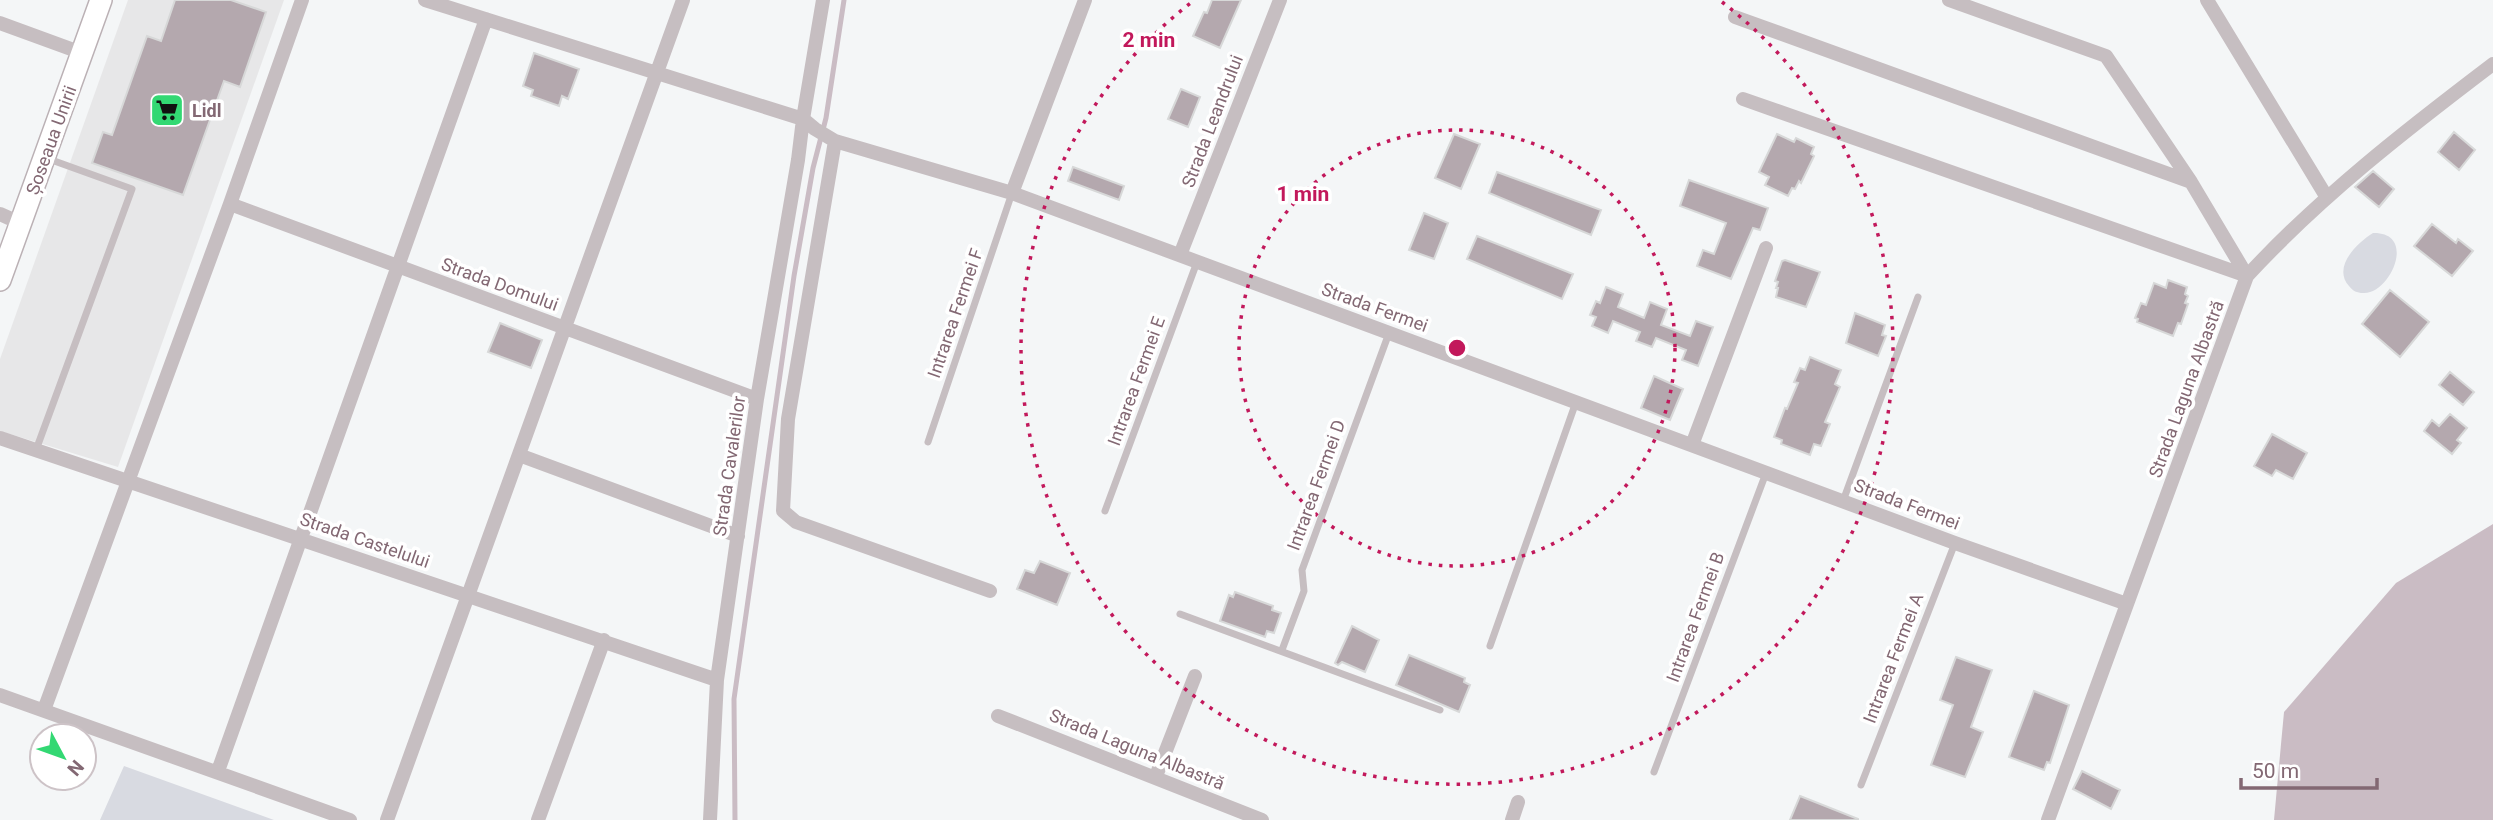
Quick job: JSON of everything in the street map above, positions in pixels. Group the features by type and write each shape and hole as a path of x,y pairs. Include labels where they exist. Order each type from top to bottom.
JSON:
{"main road":[{"name":"Șoseaua Unirii","path":"0,280 102,0"}],"street":[{"path":"44,710 302,0"},
{"name":"Strada Fermei","path":"425,0 809,124 835,141 1012,193 1955,543 2127,604"},
{"path":"387,820 683,0"},
{"path":"809,124 823,0"},
{"path":"1012,193 1085,0"},
{"name":"Strada Leandrului","path":"1180,255 1280,0"},
{"path":"1949,0 2106,55 2191,183 2248,276"},
{"path":"2207,0 2326,196"},
{"path":"1735,17 2191,183"},
{"path":"218,771 486,19"},
{"path":"0,23 82,53"},
{"name":"Strada Laguna Albastră","path":"2048,820 2248,276 2326,196 2493,64"},
{"path":"1743,99 2248,276"},
{"name":"Strada Cavalerilor","path":"710,820 717,680 757,399 798,160 809,124"},
{"path":"835,141 788,419 783,511 796,522 990,591"},
{"name":"Strada Domului","path":"230,204 757,399"},
{"path":"0,214 20,223"},
{"path":"1692,445 1766,248"},
{"name":"Strada Castelului","path":"0,438 717,680"},
{"path":"519,455 738,536"},
{"path":"538,820 604,640"},
{"path":"1156,776 1195,676"},
{"path":"0,695 350,820"},
{"name":"Strada Laguna Albastră","path":"998,716 1262,820"},
{"path":"1512,820 1518,802"}],"lane":[{"path":"36,450 132,189 45,158"},
{"name":"Intrarea Fermei F","path":"928,442 1012,193"},
{"name":"Intrarea Fermei E","path":"1105,511 1197,262"},
{"path":"1843,500 1918,297"},
{"name":"Intrarea Fermei D","path":"1282,650 1304,591 1302,570 1389,333"},
{"path":"1490,646 1576,402"},
{"name":"Intrarea Fermei B","path":"1654,772 1766,473"},
{"name":"Intrarea Fermei A","path":"1861,785 1955,543"},
{"path":"1181,614 1440,710"}],"shaded area":[{"path":"128,0 284,0 118,467 0,431 0,359"},
{"path":"2373,233 2387,235 2394,242 2397,252 2395,263 2382,284 2373,291 2359,293 2344,279 2343,271 2354,249"},
{"path":"2493,524 2493,820 2274,820 2284,712 2396,583"},
{"path":"124,766 274,820 100,820"}],"building":[{"name":"Lidl","path":"175,0 231,0 266,12 240,87 224,81 183,195 92,163 103,132 112,135 147,36 161,41"},
{"path":"1212,0 1241,0 1220,48 1193,36"},
{"path":"534,53 579,69 568,99 562,96 559,106 531,96 533,90 523,86"},
{"path":"1181,89 1200,97 1188,127 1168,119"},
{"path":"2454,132 2475,150 2459,170 2438,152"},
{"path":"1454,134 1480,144 1461,189 1435,178"},
{"path":"1777,134 1794,142 1796,138 1814,147 1811,154 1814,156 1801,183 1799,181 1795,189 1792,188 1788,196 1765,185 1769,177 1759,172"},
{"path":"1073,167 1124,186 1119,200 1068,181"},
{"path":"2373,171 2394,189 2379,207 2355,187"},
{"path":"1497,172 1601,210 1591,235 1489,193"},
{"path":"1689,180 1768,208 1760,230 1753,228 1731,279 1697,266 1703,250 1714,254 1726,223 1680,206"},
{"path":"1424,213 1448,223 1434,259 1409,250"},
{"path":"2432,224 2456,243 2458,239 2473,251 2452,276 2414,246"},
{"path":"1477,236 1573,274 1562,299 1467,259"},
{"path":"1782,261 1820,272 1806,307 1776,297 1778,282 1775,281"},
{"path":"2168,280 2187,287 2185,294 2188,296 2181,324 2178,323 2173,336 2137,322 2138,319 2135,318 2141,303 2146,305 2154,283 2166,288"},
{"path":"1606,287 1623,294 1618,307 1644,318 1650,302 1667,309 1661,325 1690,336 1696,321 1713,327 1698,366 1682,360 1686,350 1656,338 1652,347 1636,341 1640,332 1613,321 1608,333 1592,326 1596,317 1590,315 1596,301 1600,303"},
{"path":"2390,290 2429,322 2400,357 2362,324"},
{"path":"1855,313 1885,325 1882,335 1886,336 1878,356 1846,343"},
{"path":"500,323 542,340 531,368 488,352"},
{"path":"1810,357 1841,370 1835,384 1840,387 1825,422 1830,424 1821,446 1814,444 1810,455 1781,444 1782,440 1774,437 1798,383 1794,382 1800,368 1805,370"},
{"path":"2450,372 2474,392 2463,405 2439,385"},
{"path":"1654,376 1683,389 1670,420 1641,408"},
{"path":"2450,414 2467,428 2457,440 2461,443 2452,454 2424,431 2432,420 2439,426"},
{"path":"2272,434 2307,453 2293,479 2276,470 2272,476 2254,466"},
{"path":"1040,561 1070,573 1057,605 1017,589 1025,570 1034,573"},
{"path":"1235,592 1273,606 1272,610 1281,613 1274,633 1267,631 1265,637 1220,621 1229,595 1233,597"},
{"path":"1352,626 1379,640 1365,672 1342,662 1338,665 1335,663"},
{"path":"1409,655 1465,678 1464,682 1470,685 1459,712 1396,685"},
{"path":"1956,657 1992,670 1971,727 1983,732 1965,777 1931,765 1953,705 1940,700"},
{"path":"2034,691 2069,705 2050,763 2047,762 2044,770 2009,757"},
{"path":"2082,771 2120,790 2111,809 2073,789"},
{"path":"1800,796 1858,819 1858,820 1790,820"}],"waterway":[{"path":"735,820 734,699 794,276 813,168 826,118 844,0"}],"place":[{"name":"Lidl","path":"167,110"}]}
